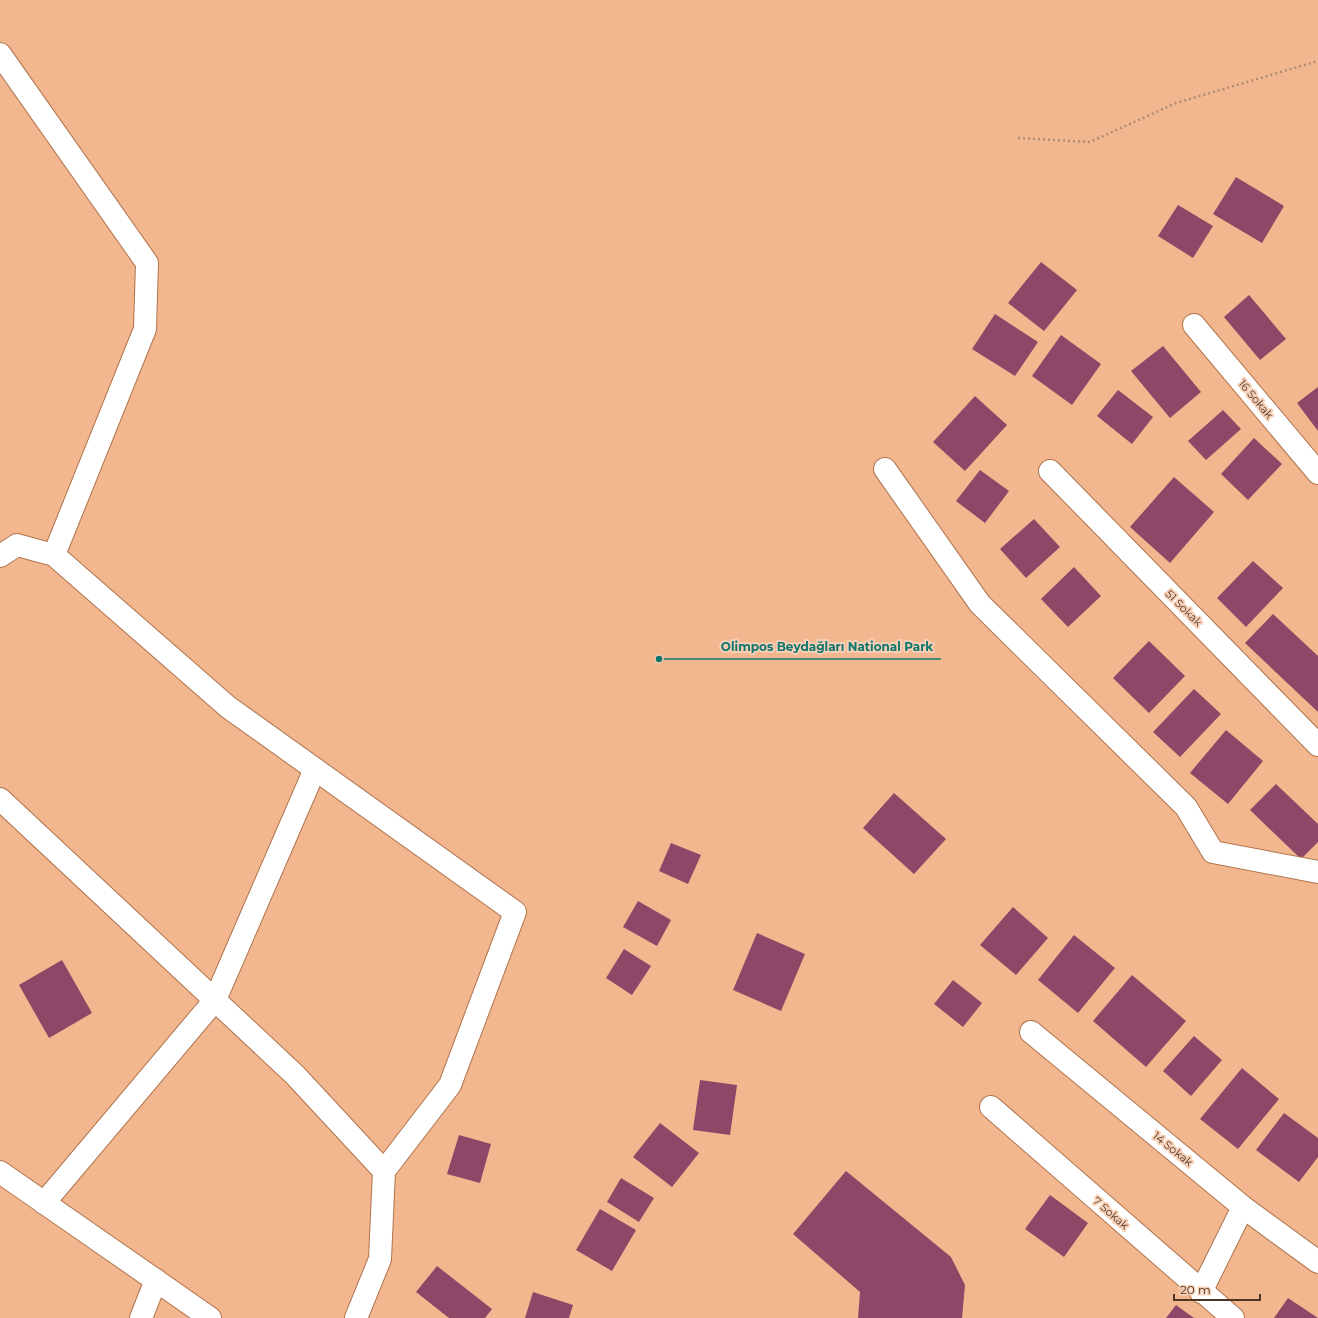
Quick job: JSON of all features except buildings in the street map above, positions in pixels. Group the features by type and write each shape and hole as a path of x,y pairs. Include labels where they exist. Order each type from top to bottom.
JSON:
{"street":[{"path":"0,54 147,263 145,329 54,555"},
{"name":"16 Sokak","path":"1194,325 1318,472"},
{"path":"885,470 980,604 1186,806 1213,852 1318,872"},
{"name":"51 Sokak","path":"1050,471 1318,745"},
{"path":"0,556 18,545 54,555 228,707 515,912 450,1085 384,1171 380,1259 356,1318"},
{"path":"44,1203 215,1000 315,769"},
{"path":"0,799 295,1075 384,1171"},
{"name":"14 Sokak","path":"1031,1032 1243,1207 1318,1262"},
{"name":"7 Sokak","path":"991,1107 1232,1318"},
{"path":"0,1172 210,1318"},
{"path":"1201,1292 1243,1207"},
{"path":"142,1318 156,1280"}],"path":[{"path":"1018,138 1090,142 1176,103 1318,61"}],"shaded area":[{"path":"0,0 1318,0 1318,1318 0,1318"}],"place":[{"name":"Olimpos Beydağları National Park","path":"659,659"}]}
